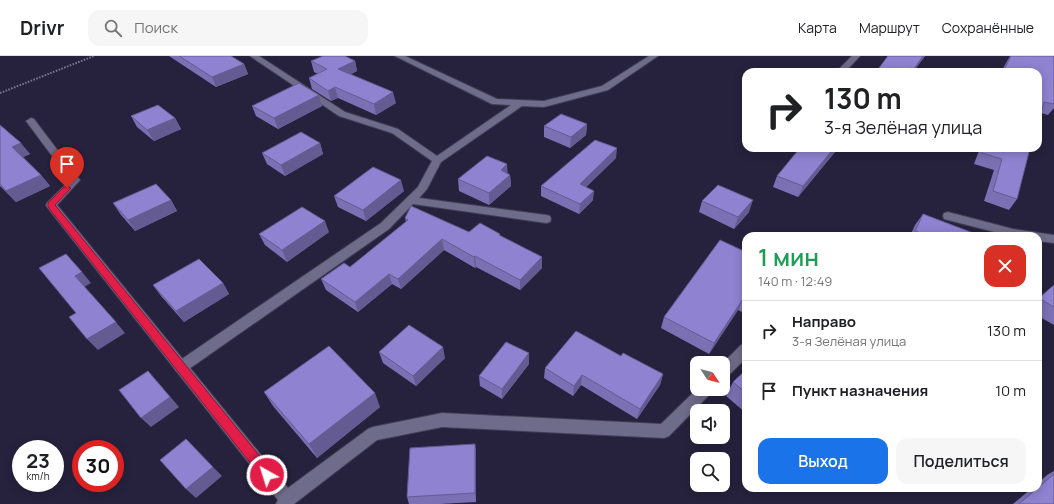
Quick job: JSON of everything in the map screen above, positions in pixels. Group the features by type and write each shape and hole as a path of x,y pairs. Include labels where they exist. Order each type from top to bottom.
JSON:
{"street":[{"path":"254,56 342,114 395,131 437,160"},
{"path":"398,56 495,102 544,104 605,88 654,56"},
{"path":"844,68 856,56"},
{"path":"180,366 384,226 422,189 437,160 520,103"},
{"path":"31,121 75,180 51,205 180,366 286,502 373,434 442,420 664,432 699,396"},
{"path":"410,200 546,219"},
{"path":"948,216 1009,232"},
{"path":"1042,238 1054,239"},
{"path":"730,365 742,353"}],"path":[{"path":"0,93 94,56"}],"building":[{"path":"179,56 231,56 244,64 212,77"},
{"path":"323,56 345,56 355,61 338,69 393,92 374,104 335,87 328,91 309,78 327,69 311,61"},
{"path":"888,56 923,56 915,68 879,68"},
{"path":"1011,56 1054,56 1054,104 1044,102 1042,110 1042,68 1005,68"},
{"path":"299,83 319,95 274,118 252,106"},
{"path":"158,105 175,118 147,130 131,116"},
{"path":"561,114 587,124 571,137 544,126"},
{"path":"0,125 21,143 12,147 41,175 6,191 0,184"},
{"path":"301,132 320,143 281,165 262,153"},
{"path":"595,140 617,148 580,184 594,191 580,204 541,186"},
{"path":"797,152 831,152 803,186 777,176"},
{"path":"1029,152 1017,199 993,191 1002,159 982,153"},
{"path":"487,156 507,164 501,170 510,175 489,193 458,179"},
{"path":"373,167 401,180 363,210 334,196"},
{"path":"156,184 171,200 128,220 113,203"},
{"path":"718,185 753,200 738,217 702,201"},
{"path":"411,206 469,232 480,223 500,234 499,235 542,257 520,280 442,239 398,279 389,274 355,302 321,279 344,263 350,267 408,220 405,218"},
{"path":"302,207 325,221 282,250 259,234"},
{"path":"923,214 970,232 918,232 915,231"},
{"path":"720,240 742,250 742,301 714,343 664,317"},
{"path":"66,254 82,272 75,276 116,322 87,339 69,317 76,313 39,268"},
{"path":"199,259 223,283 176,311 153,285"},
{"path":"1054,285 1054,307 1042,300 1042,295"},
{"path":"409,325 443,347 413,376 379,352"},
{"path":"576,331 621,356 623,353 663,374 640,409 582,375 574,386 545,368"},
{"path":"506,342 529,353 502,389 479,376"},
{"path":"329,346 375,393 309,444 264,392"},
{"path":"148,371 170,397 141,418 119,390"},
{"path":"742,374 742,390 733,382"},
{"path":"186,439 213,467 186,489 160,460"},
{"path":"475,444 475,493 407,497 410,448"},
{"path":"1054,474 1054,504 1019,504 1033,492 1042,492 1042,484"}],"route":[{"path":"67,188 51,205 267,475"}]}
